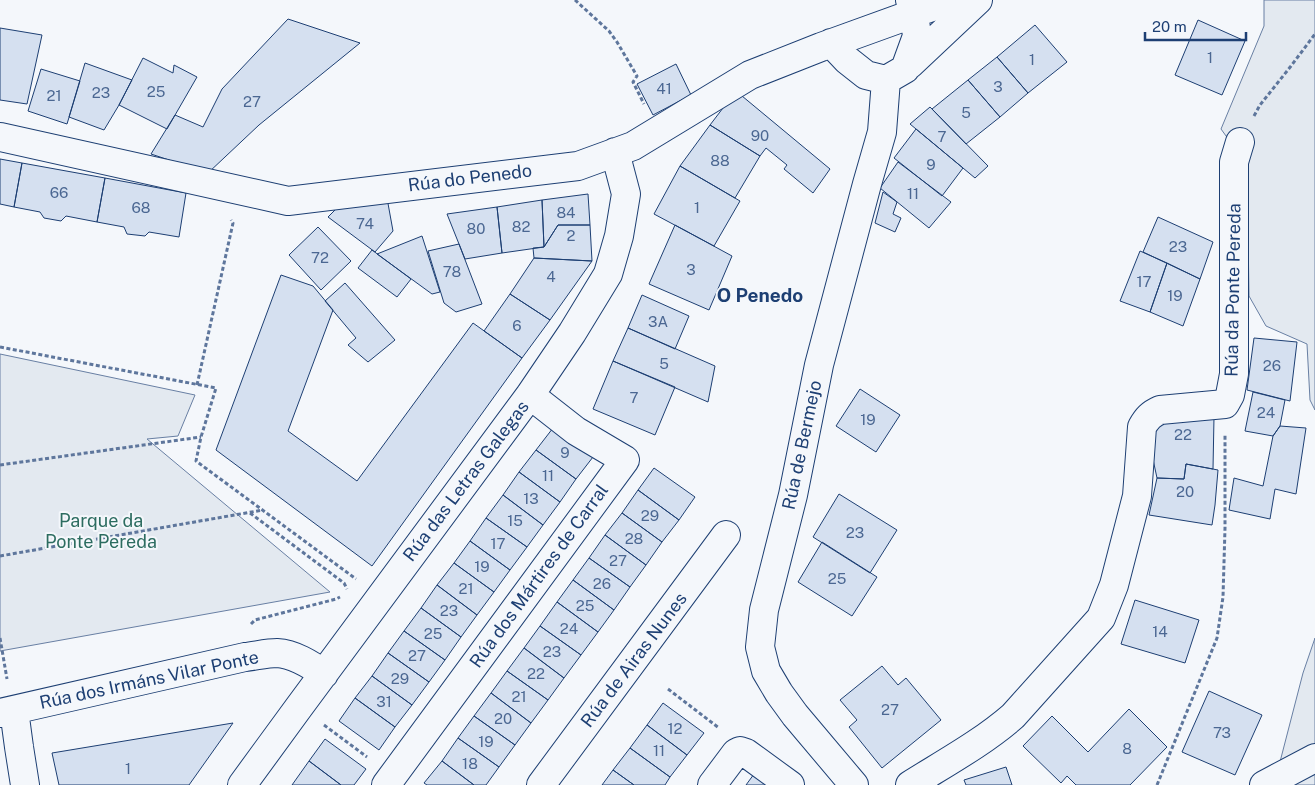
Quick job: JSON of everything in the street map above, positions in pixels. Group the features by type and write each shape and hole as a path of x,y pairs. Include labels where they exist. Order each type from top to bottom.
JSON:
{"street":[{"name":"Rúa do Penedo","path":"0,137 288,201 578,166 633,146 750,75 831,43 912,6 951,0"},
{"path":"831,43 846,60 866,75 896,74 978,0"},
{"name":"Rúa de Bermejo","path":"854,785 779,693 766,671 760,647 764,610 793,495 819,365 896,74 918,36 912,6"},
{"name":"Rúa da Ponte Pereda","path":"1225,404 1230,395 1234,374 1234,162 1240,142"},
{"name":"Rúa das Letras Galegas","path":"242,785 530,395 572,333 608,274 619,236 626,194 615,152"},
{"name":"Rúa dos Mártires de Carral","path":"389,780 625,460 576,431 530,395"},
{"path":"910,785 970,748 1014,716 1101,618 1114,586 1137,496 1142,427 1146,419 1152,413 1160,410 1225,404"},
{"name":"Rúa de Airas Nunes","path":"541,785 726,535"},
{"name":"Rúa dos Irmáns Vilar Ponte","path":"7,712 245,657 276,653 291,656 310,664 324,674"},
{"path":"7,712 18,747 26,785"},
{"path":"712,785 730,742 790,785"},
{"path":"1264,785 1315,758"}],"path":[{"path":"575,0 609,31 618,42 637,76 633,82 658,131"},
{"path":"1240,142 1260,105 1315,34"},
{"path":"197,385 233,223 228,216"},
{"path":"0,347 216,388 201,437 196,461 360,581"},
{"path":"1157,785 1217,638 1223,597 1225,404"},
{"path":"0,464 201,437"},
{"path":"0,556 263,510"},
{"path":"246,630 256,620 336,600 343,596 347,588 344,583 249,513"},
{"path":"0,638 8,684"},
{"path":"668,689 730,742"},
{"path":"321,724 389,780"}],"green space":[{"path":"1264,0 1315,0 1315,410 1310,400 1307,344 1266,326 1249,296 1247,165 1221,129 1264,26"},
{"name":"Parque da Ponte Pereda","path":"0,354 195,395 178,436 147,439 330,592 0,651"},
{"path":"1315,638 1315,785 1274,785 1303,673"}],"building":[{"path":"288,19 360,43 259,125 208,173 151,154 175,115 203,127 222,89"},
{"path":"1198,20 1245,41 1222,95 1175,75"},
{"path":"1035,25 1067,62 1028,93 997,57"},
{"path":"0,28 42,35 27,104 0,100"},
{"path":"997,57 1028,93 1000,117 968,80"},
{"path":"143,58 173,73 174,65 197,77 167,129 119,105"},
{"path":"85,63 132,80 104,130 69,117"},
{"path":"676,64 691,95 653,115 637,84"},
{"path":"41,69 80,81 67,124 28,111"},
{"path":"968,80 1000,117 966,144 932,109"},
{"path":"736,91 830,169 813,193 784,169 787,165 766,148 760,156 710,125"},
{"path":"930,107 988,166 975,178 910,124"},
{"path":"710,125 760,156 735,198 680,166"},
{"path":"916,129 963,168 942,196 894,158"},
{"path":"0,159 22,163 14,207 0,204"},
{"path":"898,162 951,202 929,228 880,188"},
{"path":"22,163 105,178 97,222 66,216 61,221 44,218 40,212 14,207"},
{"path":"680,166 740,201 714,246 654,214"},
{"path":"105,178 186,193 179,237 149,232 145,236 127,234 124,227 97,222"},
{"path":"883,192 897,202 893,214 901,218 895,232 875,223"},
{"path":"588,194 590,225 558,225 544,247 542,200"},
{"path":"387,198 393,231 375,252 328,217 342,203"},
{"path":"542,200 544,247 502,253 497,207"},
{"path":"497,207 502,253 465,259 447,214"},
{"path":"1158,217 1213,242 1200,279 1143,252"},
{"path":"558,225 590,225 592,261 534,258 533,248 544,247"},
{"path":"675,225 732,256 709,310 649,284"},
{"path":"318,227 351,261 321,290 289,255"},
{"path":"422,236 440,292 432,294 377,254"},
{"path":"459,244 482,304 456,312 444,303 428,251"},
{"path":"372,250 411,279 397,297 358,268"},
{"path":"1140,251 1167,263 1150,312 1120,301"},
{"path":"534,258 592,261 550,320 510,294"},
{"path":"1167,263 1200,279 1183,326 1150,312"},
{"path":"281,275 313,286 333,310 288,431 357,481 473,323 522,358 372,566 216,450"},
{"path":"345,283 395,340 368,362 348,345 356,338 325,301"},
{"path":"510,294 550,320 522,358 484,331"},
{"path":"642,295 689,316 675,349 628,328"},
{"path":"628,328 715,366 708,402 613,361"},
{"path":"1254,338 1297,342 1290,401 1247,390"},
{"path":"613,361 675,387 655,435 593,409"},
{"path":"860,389 900,415 876,452 836,426"},
{"path":"1253,392 1285,400 1280,426 1273,436 1245,431"},
{"path":"1214,417 1213,469 1186,464 1184,479 1157,478 1151,450 1154,420"},
{"path":"1280,426 1306,428 1296,494 1275,489 1270,519 1229,510 1234,478 1263,486 1273,436"},
{"path":"553,428 593,457 576,479 536,450"},
{"path":"536,450 576,479 560,502 519,472"},
{"path":"1186,464 1218,470 1212,525 1149,515 1157,478 1184,479"},
{"path":"654,468 695,497 679,520 638,490"},
{"path":"519,472 560,502 543,525 503,495"},
{"path":"638,490 679,520 662,542 622,513"},
{"path":"839,494 897,530 870,573 813,537"},
{"path":"503,495 543,525 527,547 486,518"},
{"path":"622,513 662,542 646,565 605,535"},
{"path":"486,518 527,547 510,570 470,541"},
{"path":"605,535 646,565 630,587 589,558"},
{"path":"470,541 510,570 494,592 454,563"},
{"path":"822,542 877,577 852,616 798,582"},
{"path":"589,558 630,587 614,610 573,580"},
{"path":"454,563 494,592 477,615 437,585"},
{"path":"573,580 614,610 598,632 557,602"},
{"path":"437,585 477,615 461,637 421,608"},
{"path":"1135,600 1199,620 1185,663 1121,644"},
{"path":"557,602 598,632 581,655 540,626"},
{"path":"421,608 461,637 445,660 404,631"},
{"path":"540,626 581,655 564,678 524,648"},
{"path":"404,631 445,660 429,682 388,653"},
{"path":"524,648 564,678 548,700 507,671"},
{"path":"388,653 429,682 412,705 372,676"},
{"path":"882,666 898,685 906,678 941,720 882,768 849,727 857,720 840,700"},
{"path":"507,671 548,700 531,723 491,693"},
{"path":"372,676 412,705 395,727 355,698"},
{"path":"1209,691 1262,715 1235,775 1182,752"},
{"path":"491,693 531,723 515,745 474,716"},
{"path":"355,698 395,727 379,750 339,721"},
{"path":"663,703 704,733 687,755 647,725"},
{"path":"1129,709 1167,747 1130,785 1076,785 1067,776 1061,783 1023,746 1052,716 1088,752"},
{"path":"474,716 515,745 499,767 458,738"},
{"path":"233,723 189,785 59,785 52,753"},
{"path":"647,725 687,755 670,777 630,748"},
{"path":"458,738 499,767 486,785 474,785 442,761"},
{"path":"325,739 366,769 354,785 341,785 309,761"},
{"path":"630,748 670,777 665,785 634,785 613,770"},
{"path":"309,761 341,785 292,785"},
{"path":"442,761 474,785 427,785 424,783"},
{"path":"1006,767 1012,785 966,785 964,780"},
{"path":"613,770 634,785 602,785"},
{"path":"754,774 769,785 746,785"}],"district":[{"name":"O Penedo","path":"760,295"}]}
